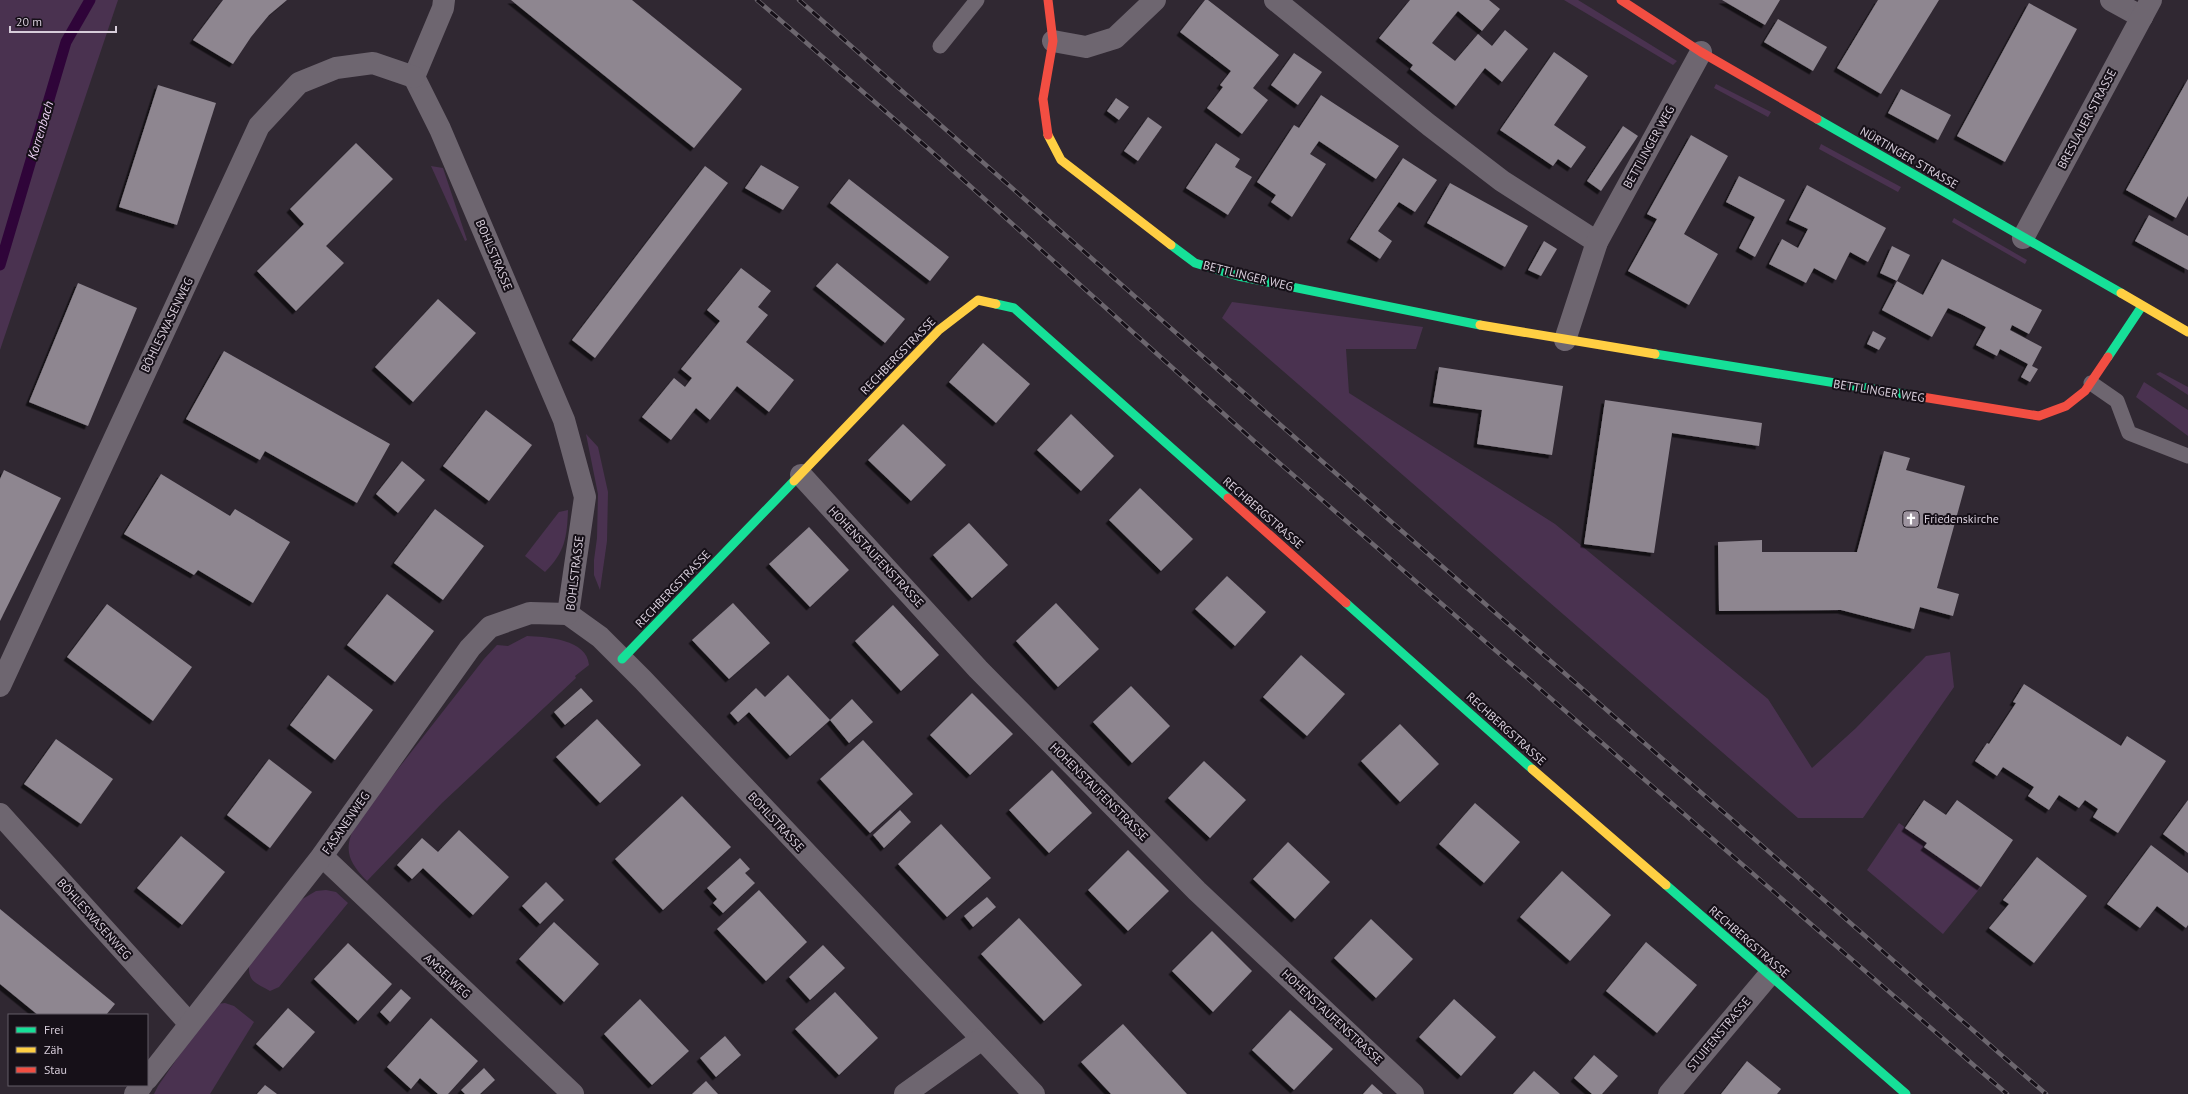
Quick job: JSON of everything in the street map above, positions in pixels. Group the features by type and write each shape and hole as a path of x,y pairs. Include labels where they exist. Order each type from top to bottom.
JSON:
{"street":[{"path":"414,77 440,14 444,0"},
{"name":"BETTLINGER WEG","path":"1048,0 1053,40 1043,99 1047,134 1061,160 1195,263 1238,276 1460,321 1565,340 2039,416 2066,406 2085,391 2142,306"},
{"path":"1053,40 1086,47 1115,38 1155,0"},
{"path":"1275,0 1429,125 1502,181 1597,242"},
{"name":"NÜRTINGER STRASSE","path":"1621,0 1701,52 2188,332"},
{"path":"2111,0 2147,9"},
{"name":"BRESLAUER STRASSE","path":"2023,238 2147,9"},
{"name":"BETTLINGER WEG","path":"1565,340 1597,242 1701,52"},
{"name":"BÖHLESWASENWEG","path":"0,686 259,126 299,83 336,68 373,63 414,77"},
{"name":"BOHLSTRASSE","path":"414,77 440,129 564,420 585,496 568,614 600,638 622,659 1034,1094"},
{"name":"RECHBERGSTRASSE","path":"622,659 801,475 939,330 978,300 1014,308 1581,812 1906,1094"},
{"name":"HOHENSTAUFENSTRASSE","path":"801,475 978,669 1197,891 1413,1094"},
{"name":"FASANENWEG","path":"148,1078 322,856 470,648 490,627 530,613 568,614"},
{"name":"BÖHLESWASENWEG","path":"0,814 189,1024"},
{"name":"AMSELWEG","path":"322,856 573,1094"},
{"name":"STUIFENSTRASSE","path":"1669,1094 1768,975"},
{"path":"905,1094 982,1040"},
{"path":"135,1094 141,1086"}],"lane":[{"path":"940,46 977,0"},
{"path":"2091,383 2117,401 2129,433 2188,456"}],"shaded area":[{"path":"0,0 118,0 0,350"},
{"path":"1564,0 1578,0 1677,61 1673,65"},
{"path":"1716,84 1771,112 1768,117 1714,88"},
{"path":"1821,144 1901,187 1898,192 1819,149"},
{"path":"431,166 443,168 467,240 465,241"},
{"path":"1954,218 2027,260 2025,264 1952,222"},
{"path":"1232,302 1423,327 1416,349 1346,349 1349,393 1555,524 1768,699 1812,768 1856,728 1926,656 1950,652 1954,687 1863,818 1798,818 1222,318"},
{"path":"2160,372 2188,387 2188,395 2156,374"},
{"path":"2144,382 2188,410 2188,436 2136,397"},
{"path":"586,434 598,447 608,492 607,541 600,590 594,575 598,494"},
{"path":"568,510 564,544 557,558 545,572 525,556 559,512"},
{"path":"527,636 545,637 565,641 574,645 587,656 589,665 575,676 576,678 442,803 367,881 351,860 349,853 350,838 358,820 484,659 497,645 508,646"},
{"path":"1899,823 1927,843 1924,847 1981,887 1943,934 1867,870"},
{"path":"326,890 336,892 348,903 279,987 270,991 257,984 250,975 249,965 299,901 316,891"},
{"path":"225,1003 234,1006 254,1022 210,1094 154,1094 212,1008 217,1004"}],"building":[{"path":"223,0 287,0 269,15 251,37 233,64 193,40"},
{"path":"511,0 632,0 742,89 694,148"},
{"path":"1205,0 1208,0 1279,55 1253,88 1268,100 1242,134 1207,108 1223,87 1220,85 1231,71 1180,32"},
{"path":"1410,0 1489,0 1500,9 1482,31 1458,11 1432,43 1455,61 1478,34 1492,46 1505,30 1528,49 1502,82 1485,68 1456,106 1410,69 1413,65 1379,38"},
{"path":"1722,0 1780,0 1765,25"},
{"path":"1878,0 1939,0 1881,94 1837,68"},
{"path":"2029,3 2077,29 2005,162 1957,136"},
{"path":"1778,19 1827,47 1813,71 1764,42"},
{"path":"1554,52 1588,76 1554,125 1586,147 1571,168 1558,159 1553,166 1500,130"},
{"path":"1294,53 1322,72 1298,105 1271,85"},
{"path":"2188,79 2188,196 2176,218 2126,190"},
{"path":"158,85 216,103 177,225 119,207"},
{"path":"1901,89 1951,115 1938,140 1888,113"},
{"path":"1321,95 1399,146 1376,179 1319,141 1310,154 1326,164 1292,217 1271,202 1276,195 1257,182 1294,125 1299,128"},
{"path":"1116,98 1129,107 1119,120 1107,111"},
{"path":"1148,117 1162,127 1138,161 1124,151"},
{"path":"1623,126 1638,136 1601,191 1587,181"},
{"path":"1691,135 1728,156 1684,234 1718,254 1689,305 1628,271 1657,219 1647,214"},
{"path":"356,143 393,179 326,246 344,263 296,311 257,271 304,224 290,209"},
{"path":"1216,143 1240,159 1235,167 1252,177 1228,215 1186,188"},
{"path":"1403,158 1437,180 1415,212 1399,202 1378,231 1392,241 1380,259 1350,239"},
{"path":"761,165 799,187 783,210 745,188"},
{"path":"705,166 728,183 595,358 572,340"},
{"path":"1739,176 1785,200 1755,257 1739,248 1755,217 1726,202"},
{"path":"849,179 949,257 930,281 830,203"},
{"path":"1450,183 1528,226 1505,267 1427,223"},
{"path":"1807,185 1886,228 1868,262 1850,252 1836,280 1814,268 1806,283 1769,264 1782,239 1798,248 1808,229 1789,220"},
{"path":"2149,215 2188,236 2188,270 2135,241"},
{"path":"1544,241 1557,249 1541,276 1528,270"},
{"path":"1892,246 1910,255 1897,281 1880,273"},
{"path":"1942,259 2042,310 2029,334 2012,325 2010,330 2042,347 2032,366 2038,369 2030,382 2021,377 2028,364 2000,349 1997,356 1976,345 1986,327 1963,315 1948,308 1932,337 1882,310 1897,281 1923,295"},
{"path":"837,263 905,319 885,343 816,286"},
{"path":"741,268 771,291 758,307 768,315 746,342 794,380 769,412 737,386 710,420 696,408 671,440 642,417 674,378 685,387 692,378 681,369 720,321 707,310"},
{"path":"78,283 137,308 88,426 29,402"},
{"path":"438,299 476,333 413,402 375,367"},
{"path":"1873,331 1886,338 1879,350 1867,344"},
{"path":"983,343 1030,384 996,423 949,382"},
{"path":"224,351 390,444 357,503 265,451 260,460 186,419"},
{"path":"1439,367 1563,386 1552,455 1477,444 1482,410 1433,403"},
{"path":"1605,400 1762,423 1759,446 1672,433 1654,553 1584,544"},
{"path":"486,410 532,445 489,501 443,466"},
{"path":"1071,414 1114,456 1081,491 1037,450"},
{"path":"903,424 946,465 911,501 868,460"},
{"name":"Friedenskirche","path":"1884,451 1910,458 1906,470 1965,486 1937,588 1959,594 1953,616 1920,607 1914,629 1841,610 1719,611 1718,542 1762,540 1762,552 1857,552"},
{"path":"402,461 425,480 398,513 376,494"},
{"path":"4,470 61,498 0,621 0,479"},
{"path":"161,474 230,516 235,509 290,542 253,603 198,570 194,575 124,534"},
{"path":"1140,488 1193,539 1161,571 1109,520"},
{"path":"435,509 484,546 443,600 394,563"},
{"path":"969,523 1008,565 972,598 933,555"},
{"path":"809,527 849,570 810,607 769,564"},
{"path":"1227,576 1266,612 1235,646 1195,609"},
{"path":"387,594 434,631 395,682 347,645"},
{"path":"733,603 770,643 729,679 692,640"},
{"path":"1056,603 1099,649 1058,687 1016,641"},
{"path":"107,604 192,667 153,721 67,657"},
{"path":"893,605 939,655 901,691 855,641"},
{"path":"1301,655 1345,694 1307,736 1263,697"},
{"path":"328,675 373,710 335,760 290,725"},
{"path":"788,675 830,720 790,756 749,712 738,722 730,713 756,688 765,697"},
{"path":"2024,684 2121,746 2127,736 2166,761 2118,833 2093,817 2098,809 2085,800 2079,808 2059,795 2049,810 2028,796 2034,787 2003,767 1997,776 1975,761 1987,743 1989,744 2016,703 2013,702"},
{"path":"1131,686 1170,726 1132,763 1093,722"},
{"path":"581,688 593,701 565,725 554,712"},
{"path":"972,693 1013,734 970,775 930,735"},
{"path":"852,699 873,722 849,743 830,720"},
{"path":"597,719 641,765 600,803 556,757"},
{"path":"1400,724 1439,764 1400,802 1361,761"},
{"path":"56,739 113,779 81,824 24,784"},
{"path":"863,740 913,794 870,833 820,779"},
{"path":"269,759 312,792 270,848 227,815"},
{"path":"1204,761 1246,800 1210,838 1168,798"},
{"path":"1052,770 1092,813 1049,853 1009,810"},
{"path":"682,796 731,847 663,910 615,859"},
{"path":"1924,800 1946,815 1957,800 2013,840 1981,887 1924,847 1927,843 1905,828"},
{"path":"2188,800 2188,853 2163,834"},
{"path":"1475,803 1520,842 1484,883 1439,844"},
{"path":"900,810 911,822 884,848 873,835"},
{"path":"941,824 991,878 947,917 898,864"},
{"path":"459,830 509,877 473,915 423,868 412,879 397,865 422,838 438,852"},
{"path":"181,836 225,872 182,925 137,888"},
{"path":"1288,842 1330,882 1295,919 1253,879"},
{"path":"2151,845 2188,873 2188,925 2186,928 2157,906 2140,928 2107,904"},
{"path":"1128,850 1169,891 1128,931 1088,890"},
{"path":"2037,857 2087,896 2034,963 1989,928 2009,904 2003,900"},
{"path":"740,858 750,869 745,873 755,883 723,913 713,903 717,899 707,888"},
{"path":"1562,871 1611,915 1570,961 1520,917"},
{"path":"546,882 564,900 540,924 522,906"},
{"path":"759,890 807,942 766,981 717,929"},
{"path":"987,897 996,907 973,927 964,916"},
{"path":"0,909 115,1004 107,1014 37,1014 0,984"},
{"path":"1019,918 1082,985 1044,1021 981,954"},
{"path":"1371,919 1413,959 1376,998 1334,958"},
{"path":"554,922 599,964 564,1002 519,959"},
{"path":"1212,931 1252,971 1213,1012 1172,971"},
{"path":"1646,942 1697,985 1657,1033 1606,991"},
{"path":"348,943 392,984 358,1021 314,979"},
{"path":"823,945 845,968 810,1000 789,977"},
{"path":"401,989 411,998 390,1022 380,1012"},
{"path":"835,992 878,1038 839,1075 795,1029"},
{"path":"640,999 689,1051 652,1085 604,1034"},
{"path":"1454,999 1496,1037 1461,1076 1419,1037"},
{"path":"288,1008 315,1032 283,1068 256,1044"},
{"path":"1290,1010 1333,1049 1294,1090 1252,1050"},
{"path":"431,1018 478,1061 448,1094 438,1094 420,1078 411,1089 387,1067"},
{"path":"1123,1024 1187,1094 1111,1094 1081,1062"},
{"path":"725,1036 741,1055 716,1077 700,1058"},
{"path":"1594,1055 1618,1076 1602,1094 1592,1094 1574,1078"},
{"path":"1747,1061 1781,1089 1777,1094 1721,1094"},
{"path":"484,1068 495,1080 480,1094 465,1094 461,1090"},
{"path":"1534,1071 1560,1094 1513,1094"},
{"path":"706,1081 718,1094 692,1094"},
{"path":"1372,1084 1383,1094 1363,1094"},
{"path":"265,1085 277,1094 257,1094"}],"waterway":[{"name":"Korrenbach","path":"0,265 66,42 90,0"}],"railway":[{"path":"757,0 930,150 1254,441 2007,1094"},
{"path":"799,0 1276,421 2046,1094"}],"traffic: fast":[{"path":"1817,119 2121,293"},
{"path":"1171,245 1195,263 1238,276 1480,325"},
{"path":"996,304 1014,308 1228,498"},
{"path":"2108,357 2142,306"},
{"path":"1655,354 1910,395"},
{"path":"622,659 794,481"},
{"path":"1346,603 1532,769"},
{"path":"1666,885 1906,1094"}],"traffic: slow":[{"path":"1048,135 1061,160 1171,245"},
{"path":"2121,293 2188,332"},
{"path":"794,481 939,330 978,300 996,304"},
{"path":"1480,325 1655,354"},
{"path":"1532,769 1666,885"}],"traffic: jam":[{"path":"1048,0 1053,41 1043,99 1048,135"},
{"path":"1621,0 1701,52 1817,119"},
{"path":"1910,395 2039,416 2066,406 2085,391 2108,357"},
{"path":"1228,498 1346,603"}],"place":[{"name":"Friedenskirche","path":"1911,519"}]}
